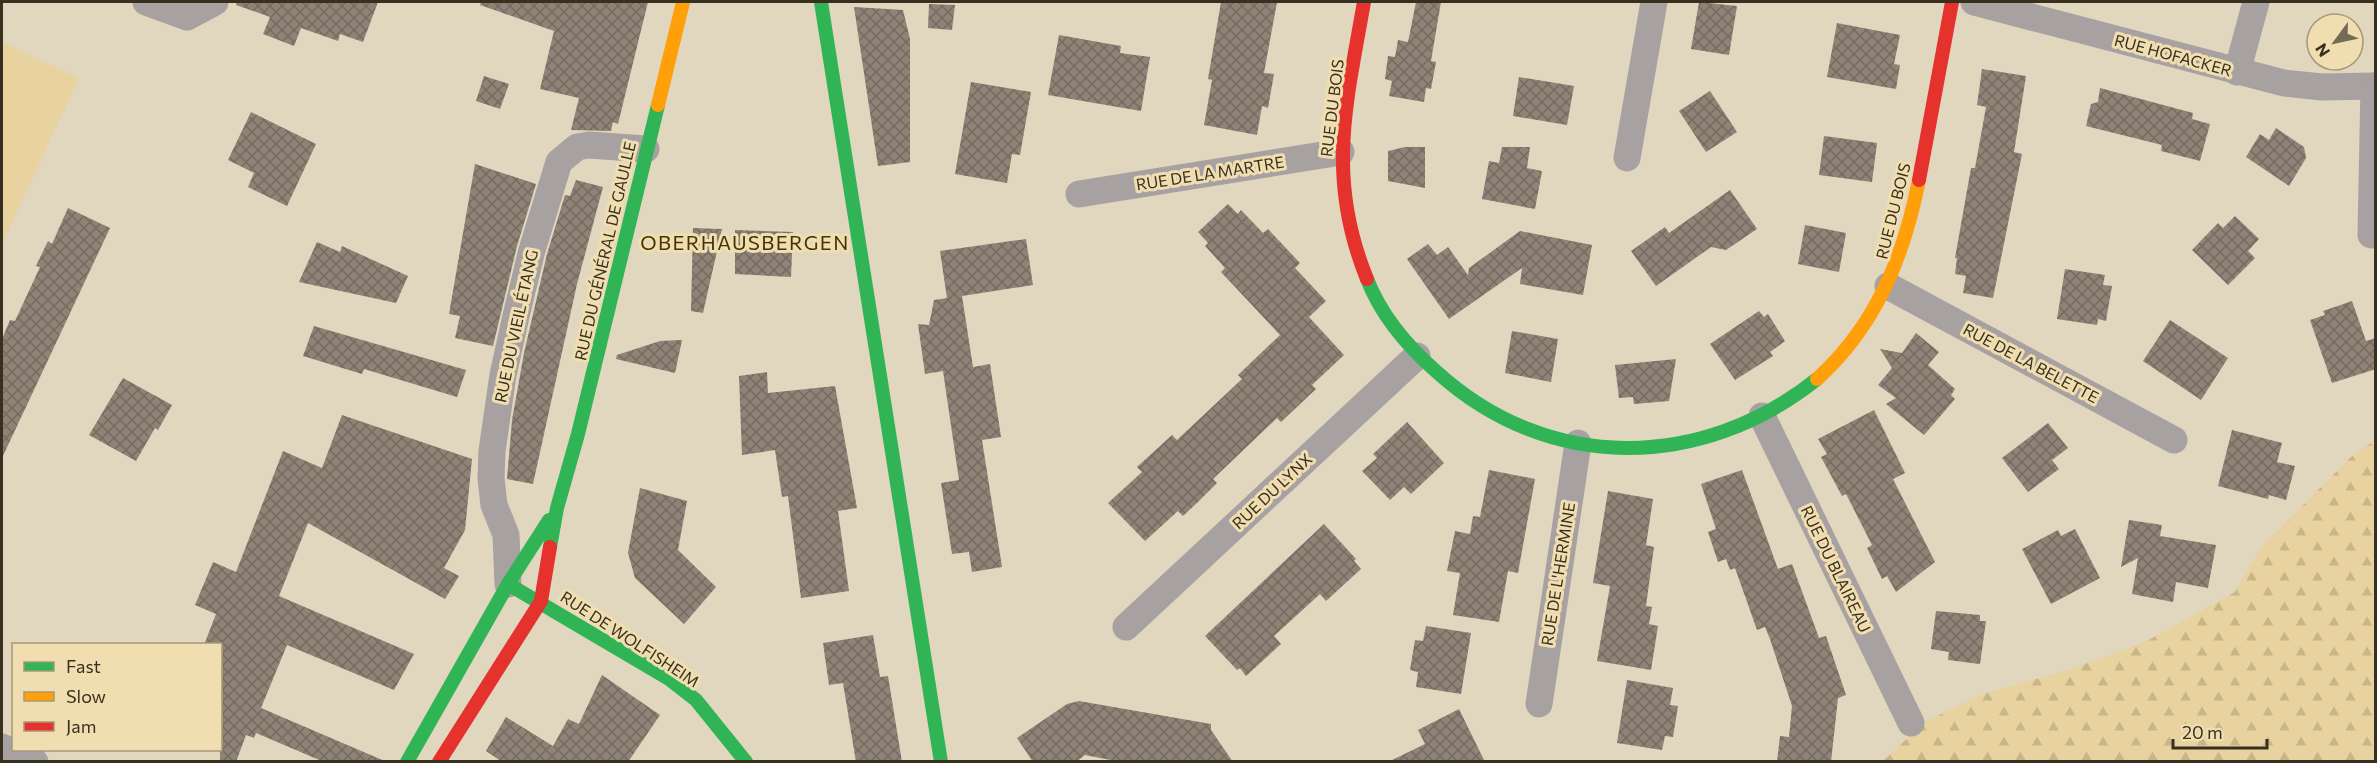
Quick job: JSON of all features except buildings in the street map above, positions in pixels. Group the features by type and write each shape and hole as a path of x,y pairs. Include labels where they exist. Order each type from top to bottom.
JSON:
{"street":[{"path":"146,2 187,17 215,2"},
{"name":"RUE DU GÉNÉRAL DE GAULLE","path":"439,762 541,601 557,508 578,434 683,2"},
{"path":"821,2 900,491 940,762"},
{"name":"RUE DU BOIS","path":"1364,2 1341,152 1345,212 1353,246 1371,290 1390,322 1417,356 1471,401 1505,420 1541,435 1618,449 1690,442 1762,416 1800,393 1853,343 1888,286 1903,253 1913,213 1952,2"},
{"path":"1627,158 1654,2"},
{"name":"RUE HOFACKER","path":"1974,2 2284,83 2322,87 2375,86"},
{"path":"2237,72 2256,2"},
{"path":"2371,235 2375,86"},
{"name":"RUE DU VIEIL ÉTANG","path":"508,584 506,535 494,505 492,451 502,375 532,250 559,162 577,147 646,149"},
{"name":"RUE DE LA MARTRE","path":"1079,194 1341,152"},
{"name":"RUE DE LA BELETTE","path":"1888,286 2174,440"},
{"name":"RUE DU LYNX","path":"1126,627 1417,356"},
{"name":"RUE DU BLAIREAU","path":"1762,416 1911,723"},
{"name":"RUE DE L'HERMINE","path":"1539,704 1578,443"},
{"name":"RUE DU GÉNÉRAL DE GAULLE","path":"407,762 508,584 557,508"},
{"path":"508,584 541,601"},
{"name":"RUE DE WOLFISHEIM","path":"541,601 644,663 696,700 718,724 746,762"},
{"path":"2,747 35,762"}],"green space":[{"path":"2,42 79,78 2,244"},
{"path":"2375,440 2375,761 1882,762 1925,722 1980,695 2071,669 2145,642 2235,592 2262,546 2351,457"}],"traffic: fast":[{"path":"821,2 941,762"},
{"path":"550,547 557,508 578,434 658,105"},
{"path":"1367,279 1380,305 1397,330 1438,373 1481,406 1528,429 1576,443 1626,448 1676,444 1725,431 1772,409 1817,379"},
{"path":"407,762 508,584 549,520"},
{"path":"508,584 669,679 696,700 746,762"}],"traffic: slow":[{"path":"658,105 683,2"},
{"path":"1817,379 1856,336 1884,288 1905,236 1919,180"}],"traffic: jam":[{"path":"1364,2 1346,108 1343,174 1354,242 1367,279"},
{"path":"1919,180 1952,2"},
{"path":"439,762 541,601 550,547"}],"district":[{"name":"OBERHAUSBERGEN","path":"745,243"}]}
